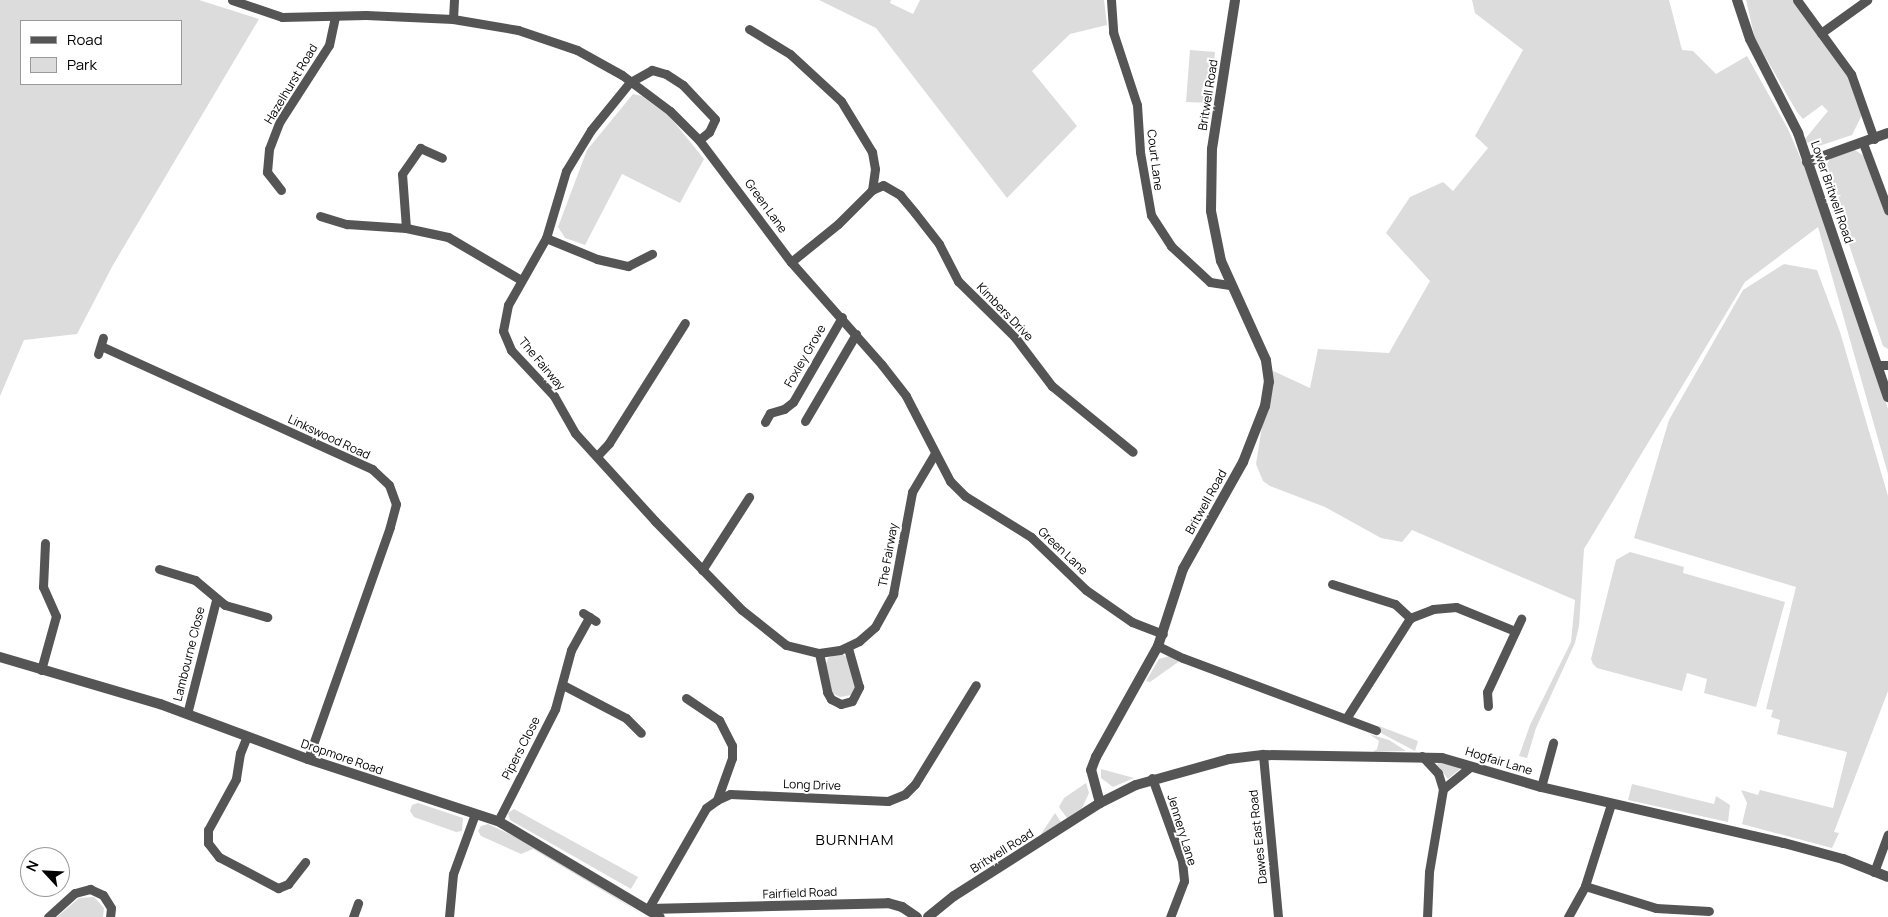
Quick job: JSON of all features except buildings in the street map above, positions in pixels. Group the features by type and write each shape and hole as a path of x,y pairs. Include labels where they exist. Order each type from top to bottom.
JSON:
{"street":[{"name":"Green Lane","path":"232,0 282,17 453,18 518,30 577,50 630,82 670,111 699,140 791,262 842,317 906,396 934,455 950,481 965,496 1031,537 1086,590 1132,622 1162,634"},
{"path":"453,18 454,0"},
{"name":"Court Lane","path":"1111,0 1113,32 1137,105 1140,152 1151,216 1171,246 1210,282 1230,285"},
{"name":"Britwell Road","path":"928,917 954,896 1100,803 1092,784 1091,770 1158,646 1183,569 1242,462 1265,406 1269,382 1266,360 1230,285 1214,235 1210,184 1235,0"},
{"name":"Lower Britwell Road","path":"1737,0 1750,39 1798,133 1888,397"},
{"path":"1797,0 1851,74 1874,140"},
{"path":"1821,33 1867,0"},
{"name":"Hazelhurst Road","path":"281,190 267,172 269,149 280,121 329,45 335,17"},
{"path":"748,29 790,54 841,101 872,152 875,169 872,190 838,224 791,262"},
{"path":"630,82 652,70 666,74 684,85 714,119 710,132 699,140"},
{"name":"The Fairway","path":"630,82 591,130 566,171 546,238 508,305 503,331 511,350 554,396 575,433 702,570 742,610 786,645 819,653 848,648 875,627 893,594 912,492 934,455"},
{"path":"1807,162 1874,140 1888,133"},
{"path":"1863,143 1888,210"},
{"path":"406,228 402,174 420,148 442,158"},
{"name":"Kimbers Drive","path":"872,190 884,185 900,196 939,244 958,281 1014,336 1052,386 1133,452"},
{"path":"320,216 347,224 406,228 448,237 521,280"},
{"path":"546,238 597,259 628,266 652,254"},
{"name":"Foxley Grove","path":"765,422 770,414 784,409 793,402 842,317"},
{"path":"597,456 609,442 684,323"},
{"path":"805,421 856,334"},
{"name":"Linkswood Road","path":"101,346 372,469 389,485 396,504 390,527 308,759"},
{"path":"1877,365 1888,365"},
{"path":"702,570 749,496"},
{"path":"41,670 56,616 43,586 45,542"},
{"name":"Lambourne Close","path":"159,570 195,580 216,600 267,617"},
{"path":"1332,584 1396,604 1410,618"},
{"name":"Lambourne Close","path":"187,714 216,600"},
{"path":"1347,717 1410,618 1433,609 1456,607 1515,631"},
{"name":"Pipers Close","path":"498,821 555,709 563,686 571,650 589,617"},
{"path":"1488,706 1487,692 1521,619"},
{"path":"1158,646 1183,658 1347,717 1376,730"},
{"path":"819,653 826,692 831,699 841,704 852,701 859,687 848,648"},
{"name":"Dropmore Road","path":"0,657 187,714 308,759 498,821 660,917"},
{"name":"Long Drive","path":"717,800 730,794 888,801 905,794 915,784 976,685"},
{"path":"563,686 626,718 641,733"},
{"path":"648,909 706,808 717,800 732,758 732,746 719,720 686,698"},
{"path":"247,736 240,753 236,779 208,830 208,842 219,857 278,888 288,884 305,862"},
{"path":"1542,787 1553,744"},
{"name":"Hogfair Lane","path":"1100,803 1152,778 1229,759 1263,755 1422,756 1442,758 1542,787 1784,843 1888,877"},
{"name":"Dawes East Road","path":"1263,755 1278,917"},
{"path":"1422,756 1438,773 1443,789 1429,872 1428,917"},
{"path":"1443,789 1471,766"},
{"name":"Jennery Lane","path":"1152,778 1182,861 1184,881 1170,917"},
{"path":"1568,917 1585,886 1611,804"},
{"path":"449,917 453,874 475,814"},
{"path":"1874,872 1888,834"},
{"path":"1585,886 1656,908 1709,911"},
{"path":"48,917 75,893 90,889 103,895 111,908 110,917"},
{"path":"353,917 358,903"},
{"name":"Fairfield Road","path":"648,909 676,913 888,903 902,907 918,917"}],"green space":[{"path":"0,0 199,0 259,19 113,265 77,334 24,340 0,396"},
{"path":"819,0 891,0 890,3 913,14 920,0 1104,0 1107,25 1070,34 1032,71 1077,126 1007,198 876,28"},
{"path":"1472,0 1669,0 1682,50 1693,51 1716,74 1747,56 1788,129 1828,222 1888,409 1888,474 1818,227 1745,282 1584,549 1579,626 1575,643 1536,728 1527,758 1519,756 1530,725 1571,642 1575,600 1412,530 1402,542 1381,538 1325,507 1270,486 1263,481 1256,464 1271,370 1310,388 1318,349 1389,353 1430,281 1386,233 1410,197 1443,182 1453,191 1488,148 1475,136 1523,50 1475,13"},
{"path":"1746,0 1796,0 1850,78 1863,113 1852,135 1819,146 1806,142 1805,139 1828,111 1822,105 1803,119 1797,112 1755,39"},
{"path":"1190,50 1215,52 1211,103 1186,102"},
{"path":"633,94 642,96 670,117 704,159 680,203 622,174 585,245 565,238 558,227 587,150"},
{"path":"1855,150 1864,156 1888,215 1888,349 1883,346 1824,170 1831,157"},
{"path":"1784,264 1817,270 1840,332 1888,496 1888,691 1834,832 1839,833 1832,848 1742,824 1747,803 1741,790 1758,795 1760,790 1833,808 1847,752 1777,734 1780,720 1771,717 1773,710 1766,709 1796,587 1634,538 1669,420 1743,290"},
{"path":"1630,552 1684,567 1683,573 1785,602 1756,707 1704,693 1707,679 1687,673 1682,691 1597,668 1593,664 1591,659 1616,560"},
{"path":"841,653 849,659 855,686 851,695 840,697 832,693 825,667 828,658"},
{"path":"1173,655 1181,660 1150,682 1146,681 1159,659"},
{"path":"1379,726 1418,741 1415,751 1377,731"},
{"path":"1369,734 1389,740 1406,751 1373,752 1377,749 1379,741"},
{"path":"1439,762 1461,768 1448,779 1437,765"},
{"path":"1101,769 1134,778 1113,787 1101,778"},
{"path":"1086,783 1089,793 1082,808 1067,818 1059,807 1064,798"},
{"path":"1632,784 1714,804 1716,796 1730,805 1728,822 1628,800"},
{"path":"418,803 463,818 462,831 456,832 414,817 410,811 412,805"},
{"path":"514,809 638,877 631,889 510,820 508,813"},
{"path":"1055,813 1061,822 1040,836 1043,831"},
{"path":"488,824 536,847 647,917 533,849 521,854 481,836 478,831 481,826"},
{"path":"94,897 104,908 103,917 57,917 79,898"}],"district":[{"name":"BURNHAM","path":"855,840"}]}
